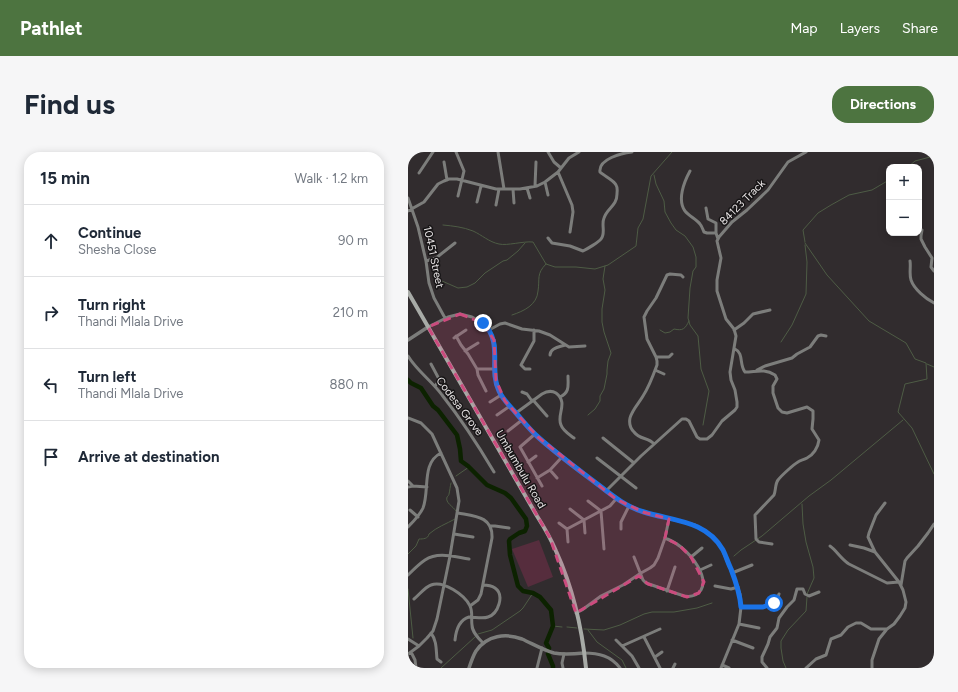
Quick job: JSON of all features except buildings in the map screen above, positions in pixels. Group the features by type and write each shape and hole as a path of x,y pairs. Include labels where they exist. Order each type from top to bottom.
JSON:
{"main road":[{"name":"Umbumbulu Road","path":"408,292 550,538 567,580 576,613 586,668"}],"street":[{"path":"419,174 433,152"},
{"path":"456,152 464,170 458,196"},
{"path":"498,152 504,189"},
{"path":"548,152 554,162 561,168"},
{"path":"408,211 424,202 438,184 447,180 454,179 493,189 527,188 535,186 545,182 558,172 569,158 579,152"},
{"path":"548,238 552,243 570,246 583,251 600,240 604,234 604,218 615,203 618,189 615,183 600,172 600,167 602,163 617,155 632,152"},
{"name":"84123 Track","path":"654,444 684,419 689,421 695,435 702,440 706,439 712,435 722,421 735,410 738,405 735,388 731,380 731,367 736,336 734,330 726,319 717,290 717,280 721,258 717,242 732,222 768,190 788,162 806,152"},
{"path":"444,162 447,180"},
{"path":"535,186 536,162"},
{"path":"690,171 681,198 684,210 700,224 704,232 716,233"},
{"path":"558,172 572,205 573,212 570,232"},
{"path":"545,182 548,195"},
{"path":"477,202 481,186"},
{"path":"527,188 530,198"},
{"path":"496,205 499,189"},
{"path":"513,189 514,203"},
{"name":"10451 Street","path":"408,198 418,227 431,290 445,318"},
{"path":"706,208 708,219 716,223 716,233 718,239"},
{"path":"921,236 926,249 931,256 931,267 934,271"},
{"path":"426,261 436,258 455,243"},
{"path":"910,260 912,282 924,297 934,303"},
{"path":"606,491 654,444 652,441 640,438 632,429 630,422 631,416 643,397 657,363 656,357 647,339 644,319 648,308 656,298 668,275 681,274 683,277"},
{"path":"734,330 753,314 770,310"},
{"path":"408,340 445,318 457,315 468,315 480,321 489,330 494,343 496,383 501,395 535,434 616,499 643,512 695,525 712,536 722,549 741,598 739,624 721,667 728,668"},
{"path":"489,330 502,323 505,323 522,329 542,332 553,336 565,345 571,347 585,346"},
{"path":"466,330 455,337 477,369 478,375 486,391"},
{"path":"530,369 525,370 521,365 534,341 534,330"},
{"path":"735,349 740,352 743,371 746,372 757,370 768,364 792,358 810,347 818,336 826,336"},
{"path":"465,351 478,344"},
{"path":"550,355 552,350 565,345"},
{"path":"656,357 669,357 672,354"},
{"name":"Codesa Grove","path":"408,356 416,367 435,386 471,434 494,472"},
{"path":"431,364 439,378 439,381 435,386"},
{"path":"477,369 495,369"},
{"path":"655,370 664,374"},
{"path":"757,370 774,374 776,377 777,379 772,390 778,408 782,412 787,413 807,407 813,411 812,429 819,441 812,454 797,463 779,478 776,482 774,495 755,515 756,539 759,542 772,544"},
{"path":"560,397 565,394 567,390 568,376"},
{"path":"516,413 542,394 548,391 555,392 562,400 560,425 574,438"},
{"path":"522,392 527,394 547,416"},
{"path":"490,402 501,395"},
{"path":"497,415 510,406"},
{"path":"408,418 421,423 434,437 457,488 459,501 450,556 437,619 431,633 419,646 409,653 415,660 416,668"},
{"path":"508,431 522,420"},
{"path":"535,434 520,447 542,486"},
{"path":"603,438 634,463"},
{"path":"408,527 422,511 425,504 430,463 434,457 441,453"},
{"path":"528,462 536,456"},
{"path":"537,478 550,470 562,456"},
{"path":"597,458 636,488"},
{"path":"550,470 557,478"},
{"path":"408,481 413,486"},
{"path":"408,487 427,487"},
{"path":"567,529 610,506 616,499"},
{"path":"588,501 601,511 604,549"},
{"path":"872,668 872,660 879,639 886,629 894,624 900,616 905,608 906,602 900,584 875,552 869,540 868,535 876,515 885,503"},
{"path":"621,529 621,522 629,506"},
{"path":"570,509 584,520 586,533"},
{"path":"410,510 418,517"},
{"path":"458,513 481,518 486,521 492,531 492,538 480,596 478,600 470,606"},
{"path":"576,613 604,594 634,579 655,563 665,538 669,519"},
{"path":"559,523 567,529 568,542"},
{"path":"900,584 907,558 934,524"},
{"path":"490,526 509,528"},
{"path":"454,534 473,537"},
{"path":"634,579 643,580 648,584 667,591 687,596 697,594 704,582 700,570 691,557 679,545 665,538"},
{"path":"850,545 875,552"},
{"path":"830,546 844,561 849,564 887,583 900,584"},
{"path":"691,557 702,548"},
{"path":"408,575 429,557 440,555 469,559"},
{"path":"634,557 643,580"},
{"path":"700,570 711,565"},
{"path":"732,573 752,565"},
{"path":"667,591 675,567"},
{"path":"414,599 430,585 444,585 451,588 470,606 472,610 473,631 483,643"},
{"path":"455,640 458,627 466,618 488,618 498,608 499,596 497,590 493,587 483,585"},
{"path":"715,586 731,589 738,587"},
{"path":"767,668 762,662 762,657 771,635 777,628 779,618 794,600 797,589 803,589 805,594 808,596 819,592"},
{"path":"741,607 766,606 776,602 779,594"},
{"path":"806,668 816,659 826,655 831,639 841,635 853,624 861,623 871,629 886,629"},
{"path":"739,624 759,628"},
{"path":"622,646 660,629"},
{"path":"431,633 436,642 437,659 441,662"},
{"path":"469,668 475,653 483,643 494,637 507,635 522,639 555,653 598,654 607,657 620,668"},
{"path":"644,637 660,668"},
{"path":"408,639 419,646"},
{"path":"616,640 632,656 639,668"},
{"path":"732,640 753,648"},
{"path":"537,668 542,648"},
{"path":"655,657 662,652"},
{"path":"563,668 562,663 564,654"},
{"path":"674,668 675,664"}],"highlighted area":[{"path":"460,314 483,323 494,340 496,380 505,401 538,437 616,499 643,512 669,519 665,538 679,545 691,557 704,582 699,593 687,597 648,584 639,576 576,613 550,538 428,327"}],"shaded area":[{"path":"539,540 553,577 528,587 512,549"}],"waterway":[{"path":"443,225 469,230 499,244 533,242 546,264 555,267 595,269 608,265 636,246 638,228 643,219 651,176 672,152"},
{"path":"912,164 915,161 934,156"},
{"path":"654,175 656,184 664,201 665,212 676,230 685,236 693,247 696,257 696,267 693,271 690,288 688,318 690,325 698,336 701,369 709,391 703,425"},
{"path":"805,242 803,230 818,213 849,195 872,190 886,182"},
{"path":"442,281 458,288 467,287 475,283 485,273 507,260 525,243"},
{"path":"805,243 827,275 869,321 906,343 915,359 926,363 927,379 905,384 898,412 912,428 934,474"},
{"path":"781,342 792,325 806,294 807,262 805,245"},
{"path":"512,315 529,307 535,300 538,291 539,277 546,264"},
{"path":"588,415 595,409 600,401 600,396 604,389 608,361 611,353 602,322 602,309 605,290 603,279 605,266"},
{"path":"660,330 665,333 674,329 680,330 685,328 689,321"},
{"path":"927,364 934,367"},
{"path":"408,380 421,388 433,406 438,410 457,435 461,461 487,485 505,493 511,498 526,519 527,526 525,531 519,533 509,541 510,555 518,586 523,591 533,593 540,597 551,610 553,626 546,643 549,648"},
{"path":"734,556 762,536 903,420"},
{"path":"456,476 469,467"},
{"path":"451,483 447,501 456,511"},
{"path":"802,504 803,524 813,567 814,578 807,594"},
{"path":"408,554 416,546 419,539 426,538 435,529 455,519"},
{"path":"408,589 413,638"},
{"path":"478,634 492,630 520,611 533,593"},
{"path":"786,668 783,661 781,641 788,630 806,611 807,597"},
{"path":"584,629 604,630 620,625 644,614 652,612 674,612 697,608 712,603"},
{"path":"553,626 562,627"},
{"path":"567,627 577,628"},
{"path":"588,630 597,642 622,660 626,668"},
{"path":"441,668 475,637"},
{"path":"548,654 553,668"}],"route":[{"path":"483,323 489,330 494,340 496,380 499,392 505,401 535,434 548,446 616,499 643,512 695,525 712,536 726,557 738,587 741,598 741,607 763,607 774,603"}]}
